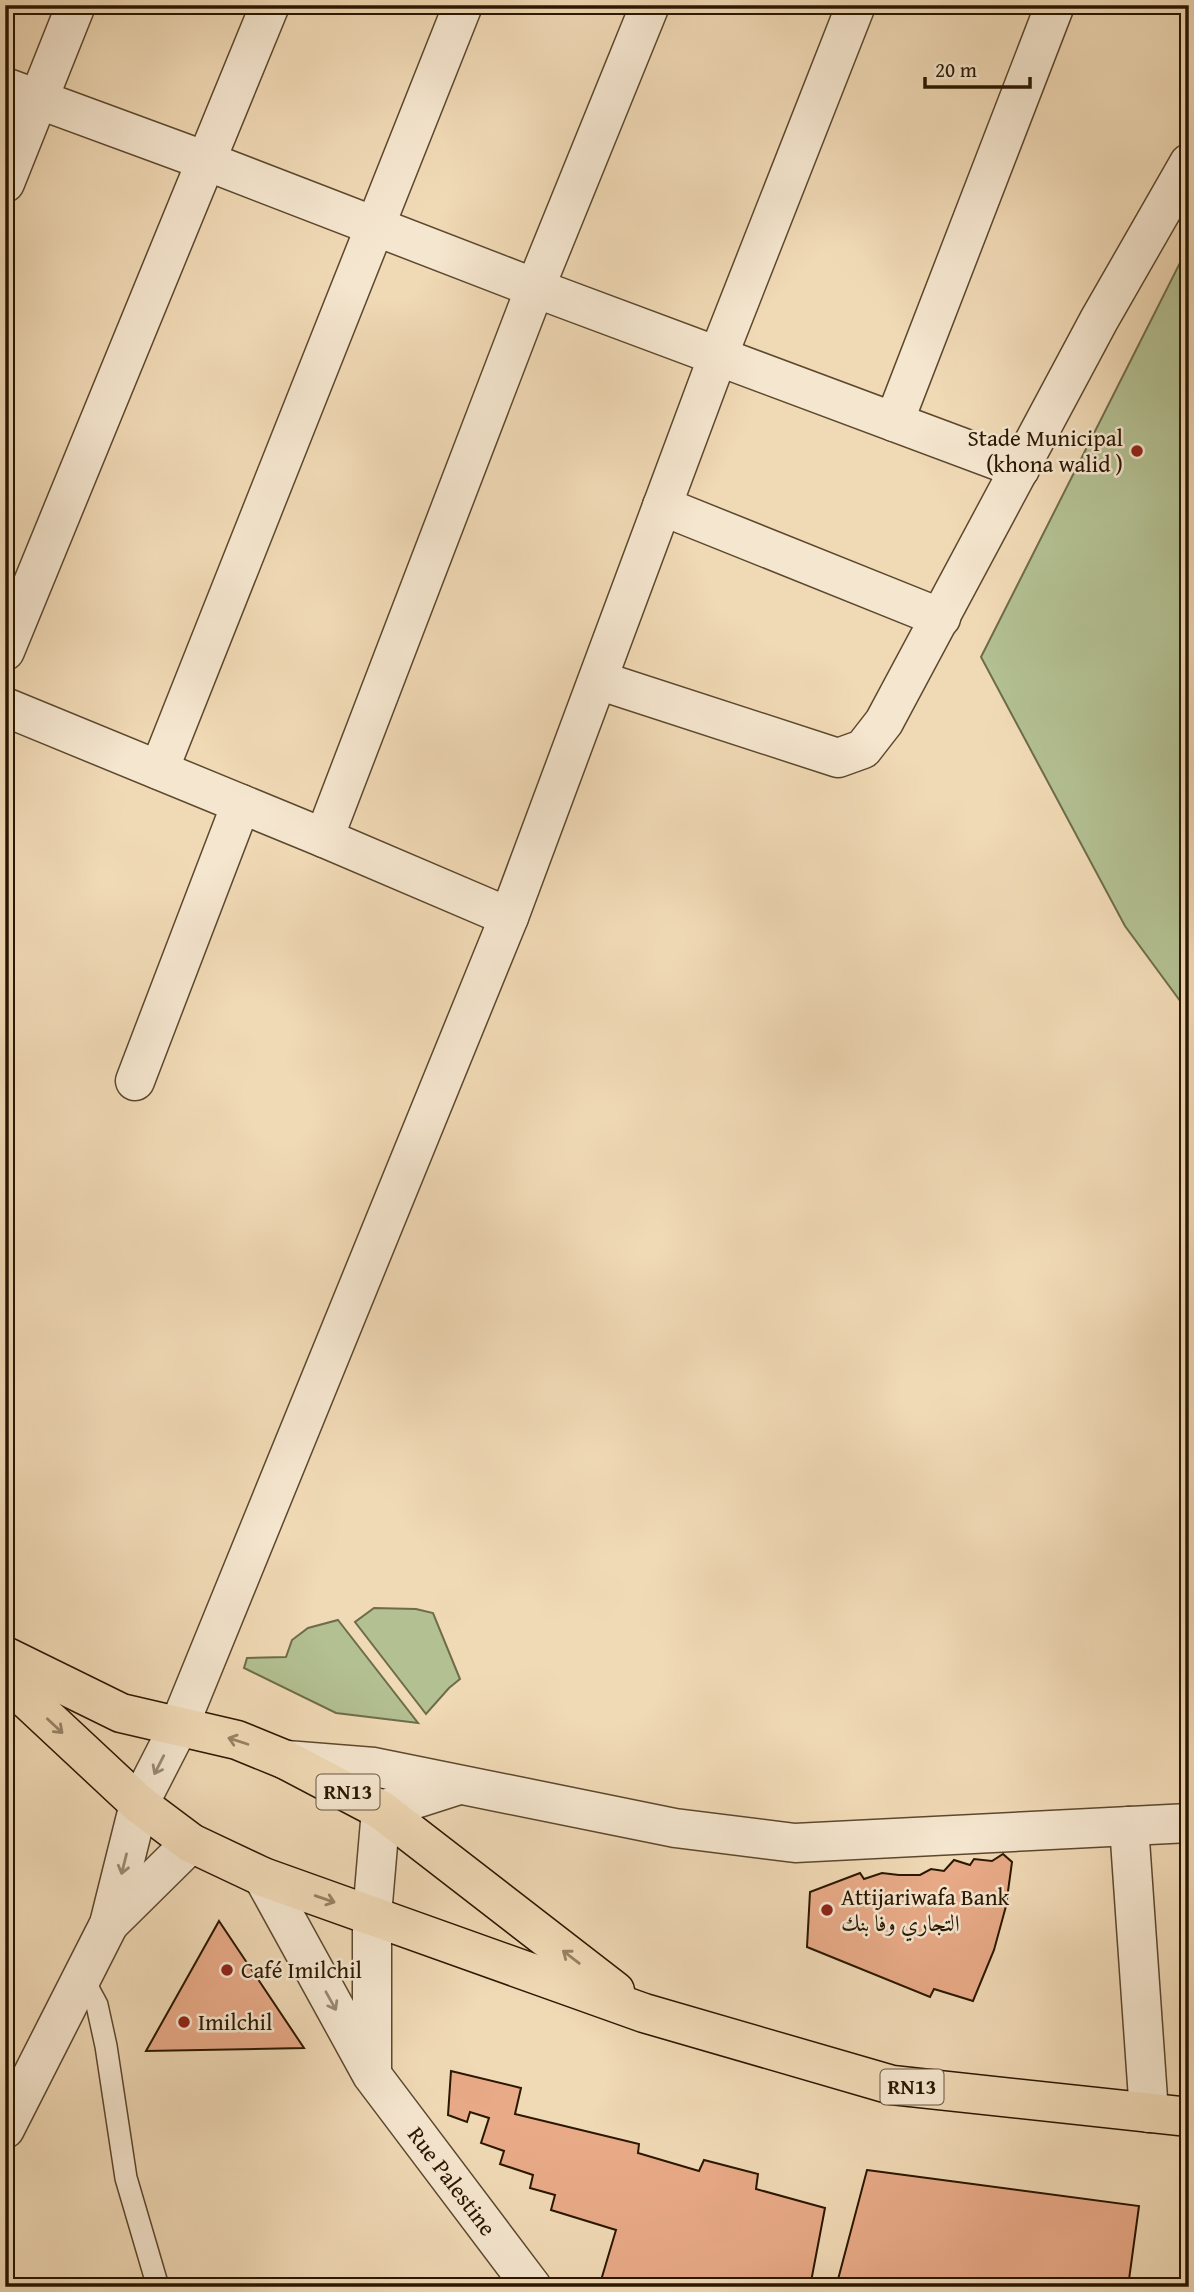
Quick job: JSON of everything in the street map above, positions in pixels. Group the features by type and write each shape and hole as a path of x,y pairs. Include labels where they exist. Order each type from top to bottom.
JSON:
{"main road":[{"name":"RN13","path":"5,1656 121,1713 237,1740 286,1760 381,1810 644,2013"},
{"name":"RN13","path":"5,1679 139,1804 191,1843 263,1877 644,2013 892,2085 1189,2117"}],"street":[{"path":"5,183 22,93 76,5"},
{"path":"5,652 270,5"},
{"path":"159,770 463,5"},
{"path":"324,838 534,288 650,5"},
{"path":"5,2129 109,1924 139,1804 179,1726 509,917 718,356 856,5"},
{"path":"894,422 1055,5"},
{"path":"22,93 206,160 534,288 1020,469"},
{"path":"598,680 838,758 863,749 884,722 1099,320 1189,163"},
{"path":"662,506 941,618"},
{"path":"5,707 509,917"},
{"path":"135,1081 242,804"},
{"path":"286,1760 374,1768 675,1828 795,1843 1189,1823"},
{"path":"372,2075 372,1915 381,1810 458,1786"},
{"path":"1129,1826 1149,2113"},
{"path":"109,1924 191,1843"},
{"name":"Rue Palestine","path":"263,1877 372,2075 532,2287"}],"lane":[{"path":"82,1977 97,2004 126,2178 158,2287"}],"green space":[{"name":"Stade Municipal (khona walid )","path":"1189,245 1189,1013 1125,926 981,657"},
{"path":"374,1608 416,1609 433,1613 460,1679 426,1714 355,1622"},
{"path":"338,1620 418,1723 336,1713 244,1668 247,1658 286,1657 292,1640 308,1628"}],"building":[{"path":"1003,1854 1012,1862 1006,1906 994,1950 973,2001 934,1989 930,1997 807,1947 810,1892 860,1873 864,1879 882,1873 920,1875 931,1869 944,1871 954,1860 970,1865 974,1859 992,1861"},
{"path":"219,1921 304,2048 146,2051"},
{"path":"451,2071 521,2088 515,2114 639,2144 638,2153 699,2171 704,2160 758,2174 756,2189 825,2208 810,2287 599,2287 616,2230 551,2210 555,2195 530,2188 533,2175 500,2164 504,2151 481,2143 489,2118 470,2112 467,2122 448,2115"},
{"path":"867,2170 1139,2206 1128,2287 836,2287"}],"place":[{"name":"Stade Municipal (khona walid )","path":"1137,451"},
{"name":"Attijariwafa Bank التجاري وفا بنك","path":"827,1910"},
{"name":"Café Imilchil","path":"227,1970"},
{"name":"Imilchil","path":"184,2022"}]}
